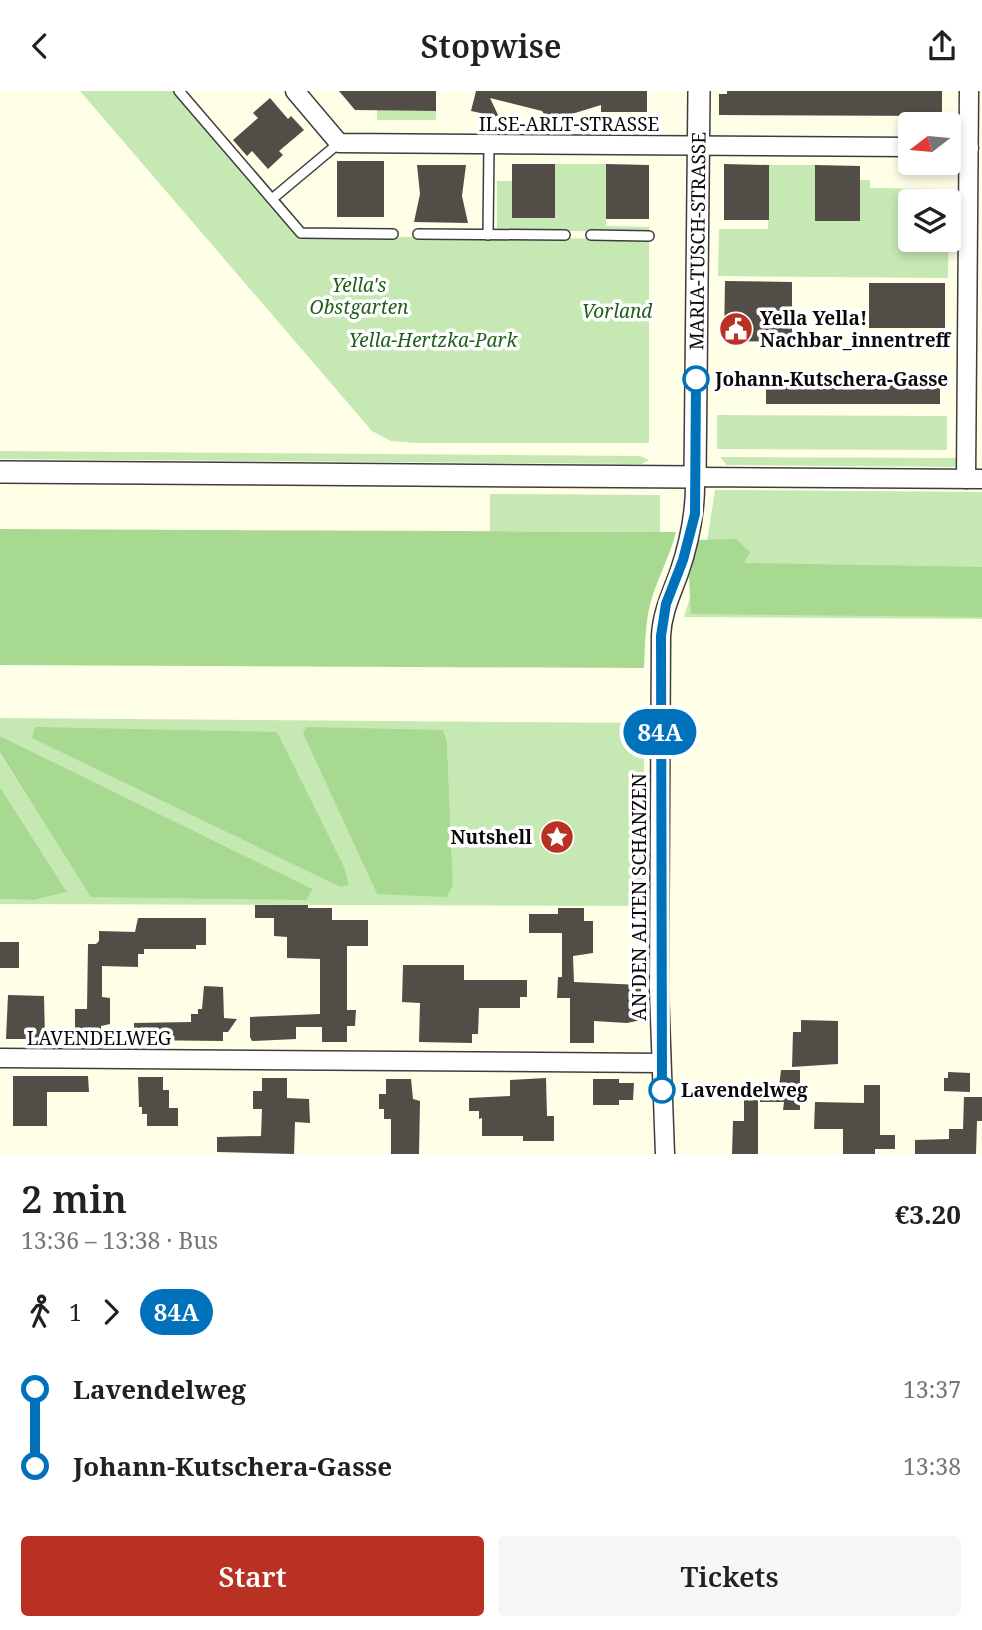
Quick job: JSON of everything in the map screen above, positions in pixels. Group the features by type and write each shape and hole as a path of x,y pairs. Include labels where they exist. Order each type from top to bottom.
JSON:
{"street":[{"path":"295,91 339,143"},
{"name":"MARIA-TUSCH-STRASSE","path":"695,477 699,91"},
{"path":"0,472 974,479 969,91"},
{"name":"ILSE-ARLT-STRASSE","path":"339,143 898,148"},
{"path":"961,148 969,148"},
{"name":"AN DEN ALTEN SCHANZEN","path":"666,1154 660,1063 661,629 695,514 695,477"},
{"name":"LAVENDELWEG","path":"0,1058 660,1063"}],"lane":[{"path":"179,91 301,233 393,234"},
{"path":"272,199 339,143"},
{"path":"488,235 489,145"},
{"path":"418,234 565,235"},
{"path":"591,235 649,236"}],"green space":[{"name":"Yella-Hertzka-Park","path":"80,91 175,91 299,236 649,239 649,443 418,443 391,441 372,431"},
{"path":"377,110 436,111 436,120 377,120"},
{"path":"555,164 606,164 606,226 649,227 649,232 497,230 497,181 512,181 512,218 555,218"},
{"path":"769,165 815,165 860,180 870,180 870,188 949,189 898,189 898,252 948,252 948,278 718,276 719,229 768,229"},
{"path":"717,415 947,416 947,450 717,449"},
{"path":"0,451 640,456 649,460 642,464 0,459"},
{"path":"720,457 963,458 963,467 727,465"},
{"path":"715,490 982,492 982,619 684,617 708,536"},
{"path":"490,494 660,495 660,532 490,531"},
{"path":"0,529 676,532 649,609 644,668 0,665"},
{"path":"736,539 750,552 744,563 982,567 982,617 691,614 689,578 698,540"},
{"path":"0,718 644,723 644,906 0,904 0,899 34,900 67,892 0,787 0,754 92,897 313,889 0,736","holes":["443,730 447,741 453,887 377,894 369,876","33,738 349,884 340,887"]},
{"path":"35,727 277,732 344,867 349,885 340,887 32,738"},
{"path":"306,727 443,730 447,741 453,886 446,897 377,894 303,733"},
{"path":"0,736 313,889 306,900 91,897 0,753"},
{"path":"0,787 67,892 34,900 0,899"}],"building":[{"path":"339,91 436,91 436,111 355,110"},
{"path":"476,91 647,91 647,112 601,112 601,105 549,121 542,111 490,98 499,117 471,111"},
{"path":"727,91 942,91 942,112 898,112 898,116 719,115 719,94 727,94"},
{"path":"270,98 288,119 291,116 304,130 279,151 283,155 268,169 252,151 247,156 233,140 258,118 253,113"},
{"path":"337,161 384,161 384,217 337,217"},
{"path":"512,164 555,164 555,218 512,218"},
{"path":"606,164 649,165 649,219 606,219"},
{"path":"724,164 769,165 769,220 724,220"},
{"path":"417,165 466,165 462,196 468,223 414,222 420,194"},
{"path":"815,165 860,166 860,221 815,221"},
{"path":"725,281 792,282 792,342 724,341"},
{"path":"869,283 945,283 945,328 869,328"},
{"path":"766,377 940,377 940,404 766,404"},
{"path":"255,905 332,908 332,920 368,920 368,946 347,946 347,1010 356,1010 355,1026 347,1026 347,1042 322,1042 322,1027 296,1027 296,1039 252,1041 250,1017 320,1014 320,959 287,958 287,937 274,936 274,918 255,918"},
{"path":"558,908 584,908 584,921 593,921 593,953 573,956 574,982 641,985 641,1020 627,1023 594,1021 594,1043 570,1043 570,998 557,998 558,977 562,977 562,933 529,933 529,914 558,914"},
{"path":"138,918 206,918 206,945 196,945 196,949 144,949 144,954 138,954 138,967 102,966 102,997 110,998 110,1024 101,1026 101,1040 75,1040 75,1009 87,1009 88,944 96,944 99,941 99,931 135,932"},
{"path":"0,942 19,942 19,968 0,968"},
{"path":"403,965 464,965 464,980 527,980 527,997 520,997 520,1008 479,1008 478,1034 472,1034 472,1043 419,1042 420,1003 402,1002"},
{"path":"204,986 223,987 224,1018 237,1019 228,1032 223,1032 223,1041 134,1040 134,1023 191,1022 191,1014 198,1014 198,1009 202,1009"},
{"path":"8,995 44,996 45,1039 6,1039"},
{"path":"801,1020 838,1021 838,1064 792,1067 793,1032 801,1032"},
{"path":"781,1070 800,1070 800,1110 783,1110 784,1102 760,1102 760,1087 779,1087"},
{"path":"948,1072 970,1073 970,1092 944,1091 944,1078 948,1078"},
{"path":"13,1076 88,1076 89,1092 47,1092 47,1126 13,1126"},
{"path":"138,1077 163,1077 163,1090 169,1090 169,1108 178,1108 178,1126 147,1126 147,1114 142,1114 142,1107 139,1107"},
{"path":"262,1078 287,1078 287,1098 309,1099 310,1123 295,1122 294,1154 217,1152 217,1137 261,1136 262,1109 253,1109 253,1091 262,1091"},
{"path":"546,1078 547,1116 554,1116 554,1141 523,1141 523,1136 482,1136 482,1118 479,1119 479,1111 469,1111 469,1098 510,1096 510,1080"},
{"path":"386,1079 411,1079 413,1099 420,1101 419,1154 391,1154 391,1119 384,1119 384,1109 379,1109 379,1094 386,1094"},
{"path":"593,1079 619,1079 619,1083 634,1083 633,1100 619,1100 619,1105 593,1105"},
{"path":"864,1085 880,1085 880,1135 895,1135 895,1149 875,1149 875,1154 843,1154 843,1129 814,1129 815,1102 864,1103"},
{"path":"744,1094 758,1094 758,1154 732,1154 733,1121 744,1121"},
{"path":"964,1097 982,1097 982,1121 977,1121 976,1154 915,1154 915,1140 949,1139 949,1129 963,1129"}],"bus line":[{"name":"84A","path":"662,1090 659,990 661,636 666,604 683,560 695,514 696,379"}],"place":[{"name":"Yella Yella! Nachbar_innentreff","path":"736,329"},
{"name":"Johann-Kutschera-Gasse","path":"696,379"},
{"name":"Nutshell","path":"557,837"},
{"name":"Lavendelweg","path":"662,1090"}],"park label":[{"name":"Yella's Obstgarten","path":"359,296"},
{"name":"Vorland","path":"617,311"}]}
